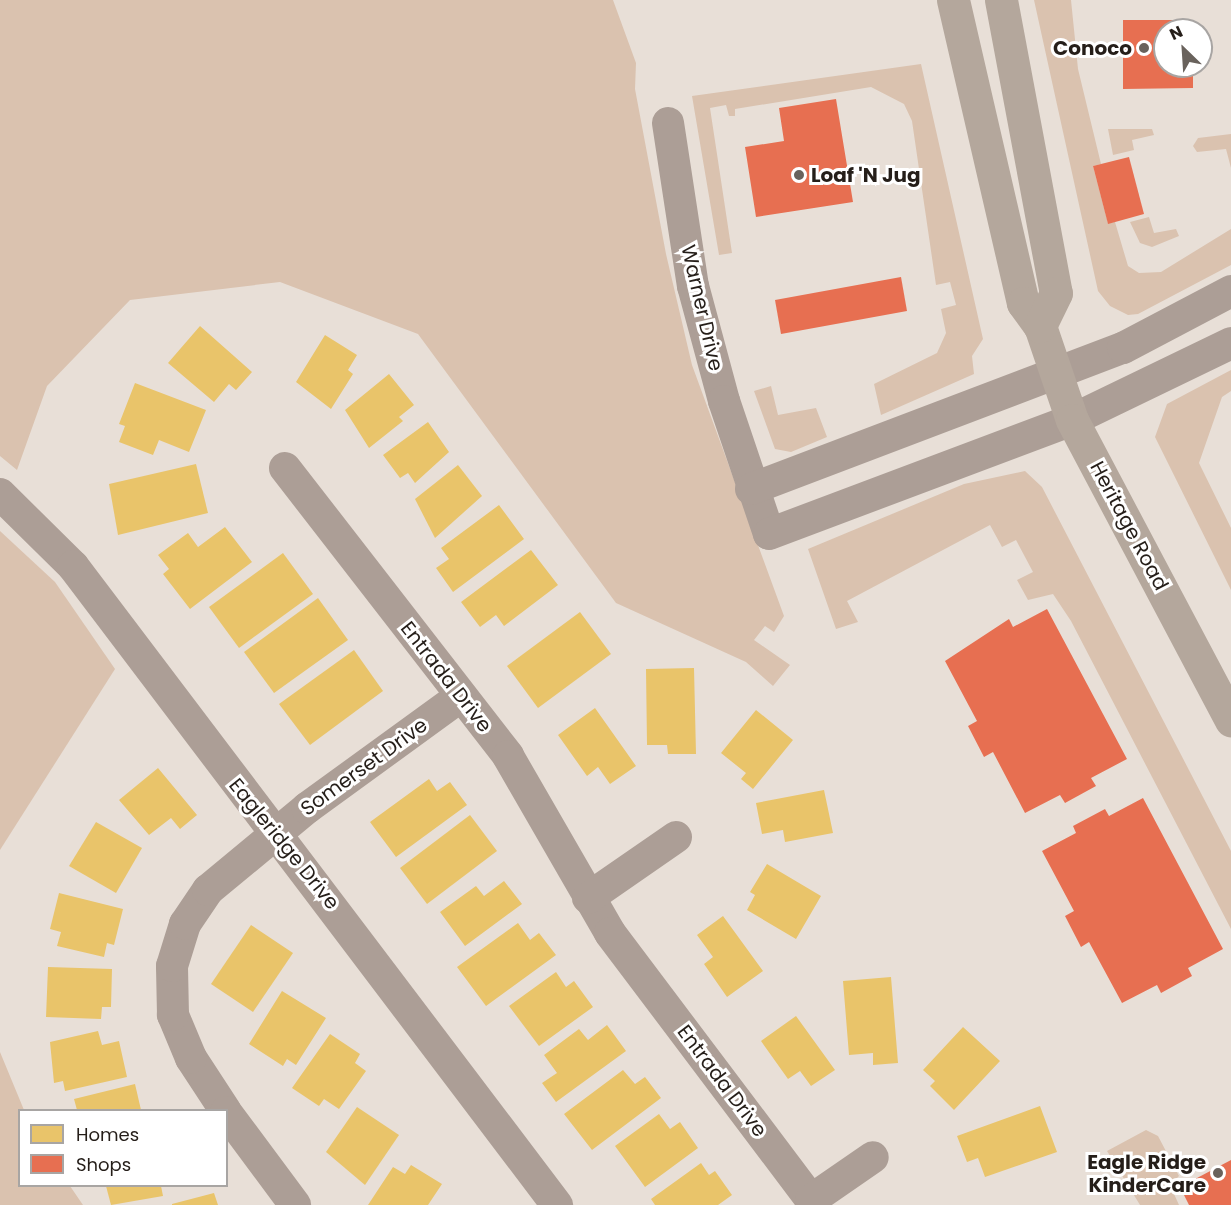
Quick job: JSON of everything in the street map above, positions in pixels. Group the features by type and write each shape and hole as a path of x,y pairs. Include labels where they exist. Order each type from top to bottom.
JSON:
{"main road":[{"name":"Heritage Road","path":"953,0 1023,303 1040,326 1053,370 1072,420 1231,720"},
{"path":"1001,0 1056,293 1040,326"}],"street":[{"name":"Warner Drive","path":"668,123 693,286 751,489 769,534 1072,420 1231,343"},
{"path":"751,489 1053,370 1123,348 1231,291"},
{"name":"Entrada Drive","path":"285,468 460,697 508,756 588,898 813,1202"},
{"name":"Eagleridge Drive","path":"0,494 73,566 556,1205"},
{"name":"Somerset Drive","path":"225,1109 191,1058 173,1015 172,966 184,924 208,890 276,834 460,697"},
{"path":"588,898 676,837"},
{"name":"Somerset Drive","path":"228,1114 295,1205"},
{"path":"813,1202 873,1157"}],"shaded area":[{"path":"0,0 613,0 636,63 635,89 666,254 692,365 784,616 774,632 765,626 754,640 790,665 773,686 746,662 616,603 418,334 280,282 130,300 47,386 17,470 0,456"},
{"path":"1034,0 1071,0 1078,69 1101,164 1093,166 1108,223 1115,222 1128,266 1139,273 1161,272 1231,229 1231,265 1138,314 1128,315 1110,306 1098,291"},
{"path":"921,64 983,339 972,356 974,374 881,415 874,384 937,353 946,333 941,309 956,305 950,282 936,285 912,121 904,104 871,87 735,109 735,116 729,116 726,105 710,108 732,253 719,255 692,96"},
{"path":"1108,129 1152,129 1154,135 1132,140 1134,150 1113,155"},
{"path":"1231,134 1231,168 1226,149 1197,152 1193,146 1198,138"},
{"path":"1149,217 1154,233 1176,229 1179,236 1152,247 1140,243 1130,222"},
{"path":"1231,370 1231,391 1222,397 1199,463 1231,528 1231,590 1155,437 1167,404"},
{"path":"771,386 778,415 816,408 827,437 791,452 775,449 754,391"},
{"path":"1025,471 1042,487 1231,851 1231,929 1071,621 1053,594 1028,600 1017,580 1033,572 1016,540 1002,547 990,525 847,601 858,622 836,629 808,549 964,484"},
{"path":"0,531 55,582 115,669 0,850"},
{"path":"0,1052 24,1109 18,1109 18,1187 71,1187 83,1205 0,1205"},
{"path":"1146,1130 1158,1136 1179,1176 1170,1185 1179,1205 1140,1205 1107,1151"}],"building: Homes":[{"path":"200,326 252,372 236,390 229,384 214,402 168,363"},
{"path":"325,335 357,355 348,370 353,374 331,409 296,382"},
{"path":"389,374 414,405 399,417 403,421 369,448 345,410"},
{"path":"135,383 206,410 189,452 159,440 153,455 119,442 125,426 119,424"},
{"path":"428,422 449,452 415,483 408,473 400,478 383,455"},
{"path":"196,464 208,513 118,535 109,484"},
{"path":"458,465 482,496 435,538 415,499"},
{"path":"499,505 524,539 453,592 436,568 449,559 441,548"},
{"path":"225,527 252,562 190,609 163,574 169,569 158,555 188,533 198,547"},
{"path":"531,550 558,585 504,626 496,615 480,627 461,602"},
{"path":"283,553 313,594 239,648 209,607"},
{"path":"318,598 348,640 274,693 244,652"},
{"path":"580,612 611,654 538,708 507,666"},
{"path":"354,650 383,691 310,745 279,704"},
{"path":"694,668 696,754 668,754 667,745 647,745 646,669"},
{"path":"595,708 636,766 610,784 598,767 587,776 558,735"},
{"path":"756,710 793,740 753,789 741,779 746,773 721,753"},
{"path":"158,768 197,815 180,829 171,818 149,835 119,800"},
{"path":"429,779 437,791 450,782 467,805 396,857 370,822"},
{"path":"824,790 833,833 785,842 783,830 762,834 756,803"},
{"path":"470,815 497,851 427,904 400,868"},
{"path":"96,822 142,848 116,893 69,866"},
{"path":"767,864 821,896 796,939 747,910 755,895 750,892"},
{"path":"504,881 522,904 465,946 440,912 476,886 484,896"},
{"path":"59,893 123,909 114,945 107,943 104,957 57,946 61,932 50,929"},
{"path":"723,916 763,971 727,997 704,964 713,957 697,935"},
{"path":"518,923 530,940 539,933 556,955 486,1006 457,967"},
{"path":"251,925 293,953 253,1012 211,984"},
{"path":"48,967 112,969 111,1007 102,1007 101,1019 46,1017"},
{"path":"556,972 566,987 574,981 593,1007 539,1046 509,1006"},
{"path":"891,977 898,1063 873,1065 873,1053 849,1055 843,981"},
{"path":"282,991 326,1018 296,1065 287,1059 283,1066 249,1044"},
{"path":"796,1016 835,1070 811,1086 800,1071 788,1079 761,1041"},
{"path":"607,1025 626,1051 556,1102 542,1083 557,1073 544,1055 579,1029 588,1040"},
{"path":"963,1027 1000,1061 954,1110 930,1086 935,1081 923,1070"},
{"path":"98,1031 102,1045 119,1041 127,1077 65,1091 63,1081 54,1083 50,1042"},
{"path":"330,1034 360,1054 355,1063 366,1071 339,1109 324,1099 319,1106 292,1088"},
{"path":"623,1070 635,1084 645,1077 661,1098 592,1150 564,1114"},
{"path":"135,1084 141,1109 77,1109 74,1099"},
{"path":"1040,1106 1057,1152 985,1177 978,1158 967,1162 957,1136"},
{"path":"357,1107 399,1135 365,1185 326,1152"},
{"path":"659,1114 670,1129 680,1122 698,1148 645,1187 615,1146"},
{"path":"701,1163 709,1175 715,1171 732,1195 718,1205 655,1205 651,1199"},
{"path":"411,1165 442,1184 428,1205 368,1205 393,1167 405,1174"},
{"path":"106,1187 161,1187 163,1196 111,1205"},
{"path":"214,1193 218,1205 172,1205 172,1204"}],"building: Shops":[{"name":"Conoco","path":"1123,20 1153,20 1153,78 1193,78 1193,88 1123,89"},
{"name":"Loaf 'N Jug","path":"836,99 853,202 756,217 745,147 784,141 779,108"},
{"path":"1129,157 1144,214 1108,224 1093,166"},
{"path":"901,277 907,311 781,334 775,300"},
{"path":"1047,609 1127,759 1091,778 1096,786 1065,803 1060,795 1025,813 993,752 984,757 968,726 977,721 945,661 1009,619 1013,627"},
{"path":"1143,798 1223,949 1188,968 1192,976 1161,993 1157,985 1122,1003 1089,942 1081,947 1065,916 1074,911 1042,851 1076,833 1073,826 1105,809 1109,816"},
{"name":"Eagle Ridge KinderCare","path":"1231,1160 1231,1205 1189,1205 1180,1187"}],"place":[{"name":"Conoco","path":"1144,48"},
{"name":"Loaf 'N Jug","path":"799,175"},
{"name":"Eagle Ridge KinderCare","path":"1218,1173"}]}
